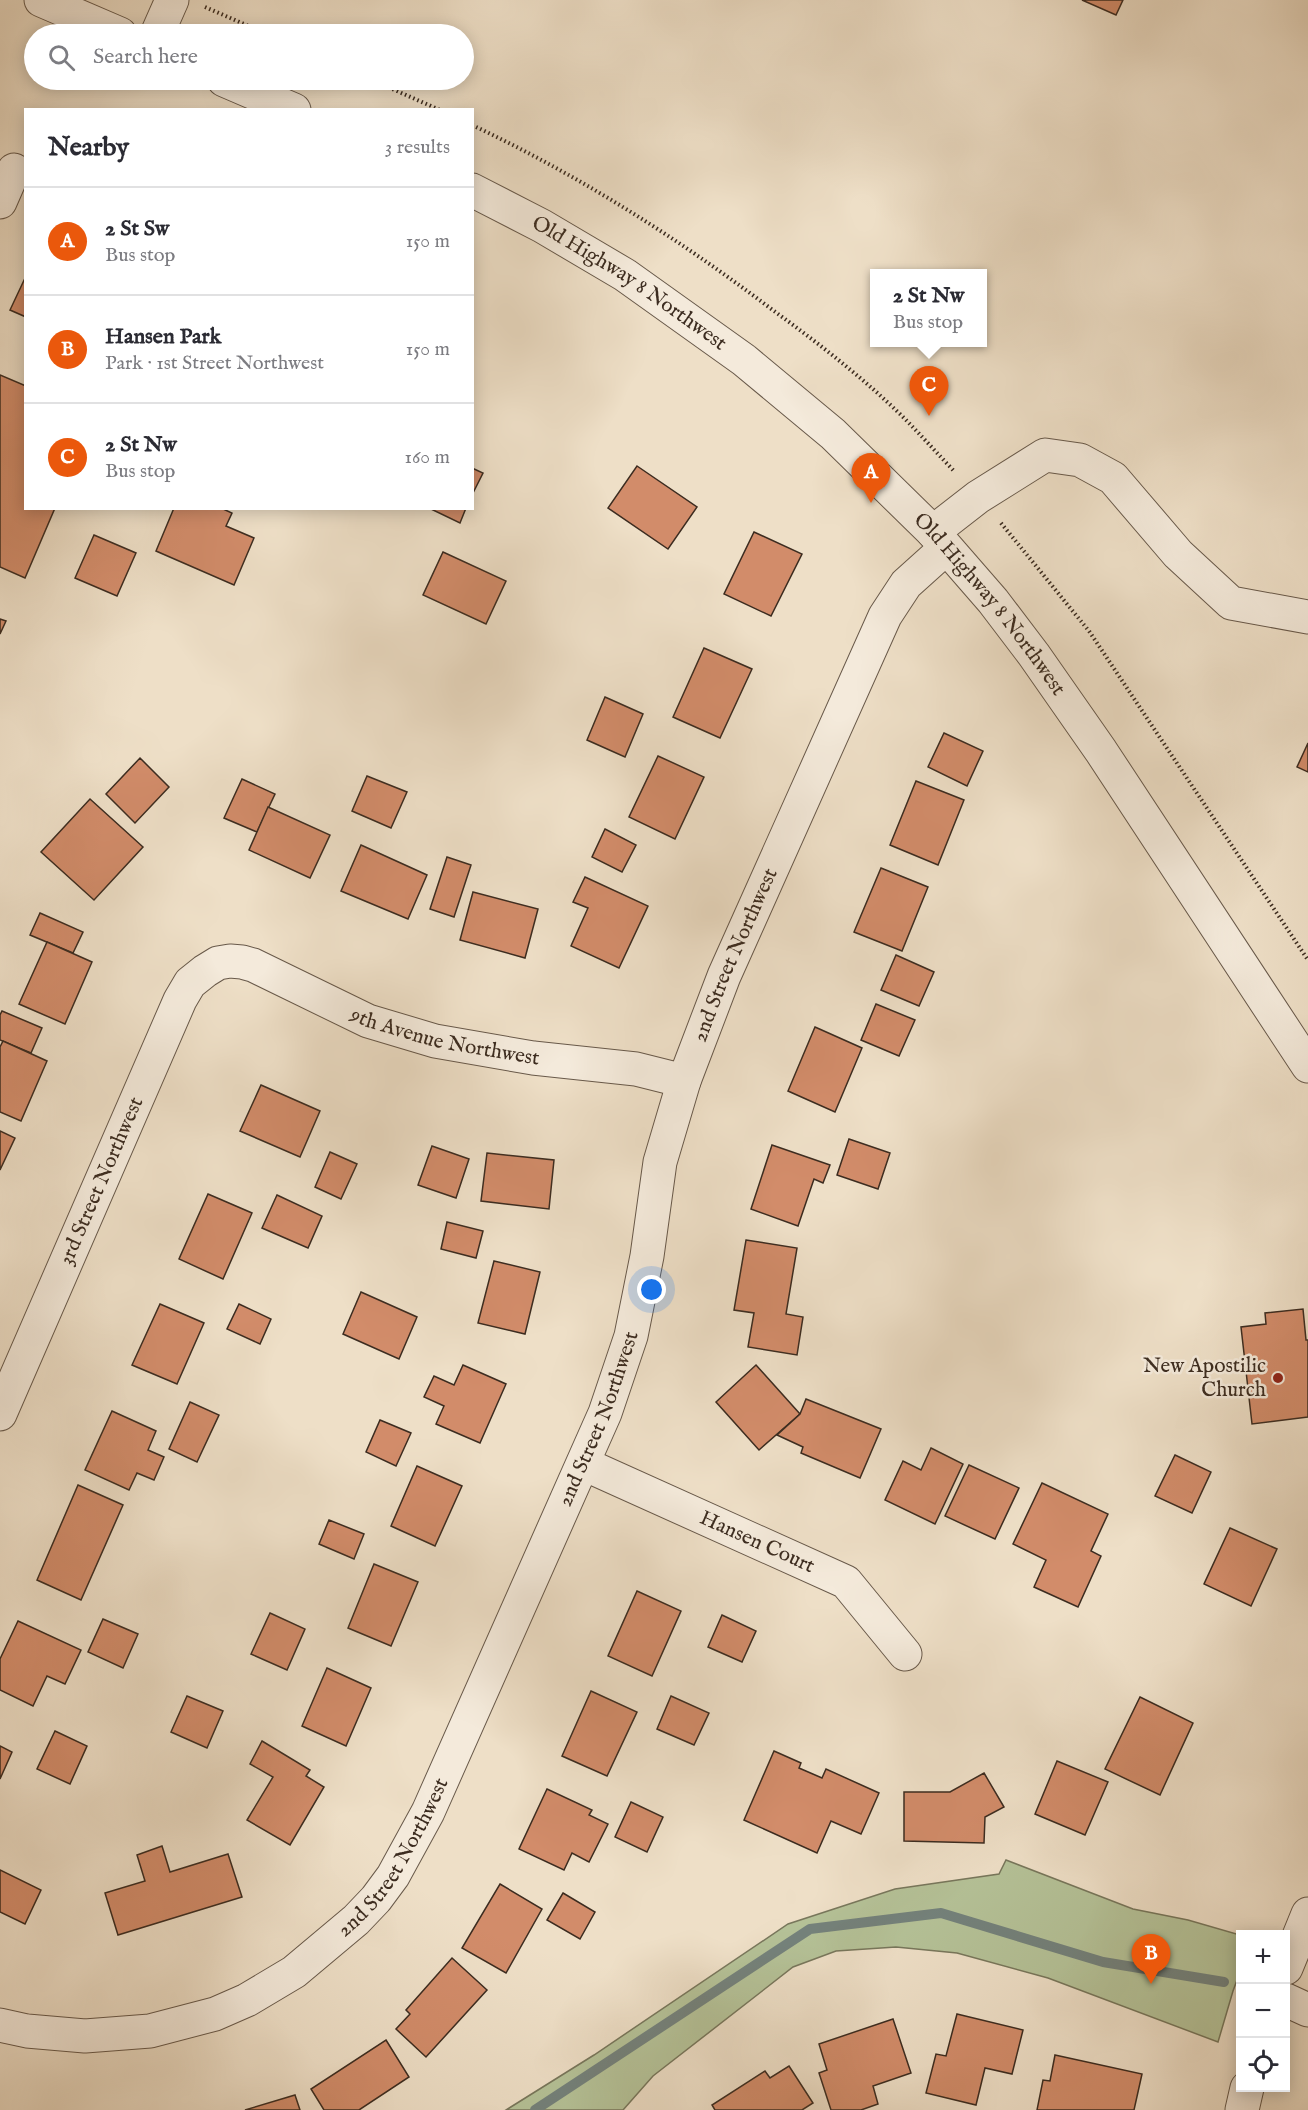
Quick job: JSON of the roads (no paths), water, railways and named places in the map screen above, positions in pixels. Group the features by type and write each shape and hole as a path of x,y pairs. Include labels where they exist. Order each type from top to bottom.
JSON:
{"street":[{"path":"41,0 97,24"},
{"path":"166,24 185,2"},
{"path":"247,90 289,108"},
{"path":"0,202 14,170"},
{"name":"Old Highway 8 Northwest","path":"474,191 542,226 625,276 744,360 833,434 939,540 993,601 1034,655 1101,751 1308,1066"},
{"name":"2nd Street Northwest","path":"0,2025 27,2031 86,2036 150,2031 215,2014 247,2000 294,1972 356,1920 393,1876 428,1812 605,1413 631,1336 647,1256 660,1162 684,1081 724,976 885,616 939,540 978,496 1045,454 1080,460 1113,478 1178,554 1231,603 1308,618"},
{"name":"9th Avenue Northwest","path":"218,963 230,960 253,965 368,1021 435,1041 533,1058 636,1069 684,1081"},
{"name":"3rd Street Northwest","path":"0,1414 180,1000 190,983 218,963"},
{"name":"Hansen Court","path":"584,1464 846,1582 904,1654"},
{"path":"1290,1958 1308,1914"},
{"path":"1290,2002 1308,2010"},
{"path":"1242,2110 1246,2092"}],"waterway":[{"path":"535,2110 810,1929 941,1913 1103,1962 1224,1982"}],"place":[{"name":"2 St Nw","path":"929,416"},
{"name":"2 St Sw","path":"871,503"},
{"name":"New Apostilic Church","path":"1278,1378"},
{"name":"Hansen Park","path":"1151,1984"}]}
